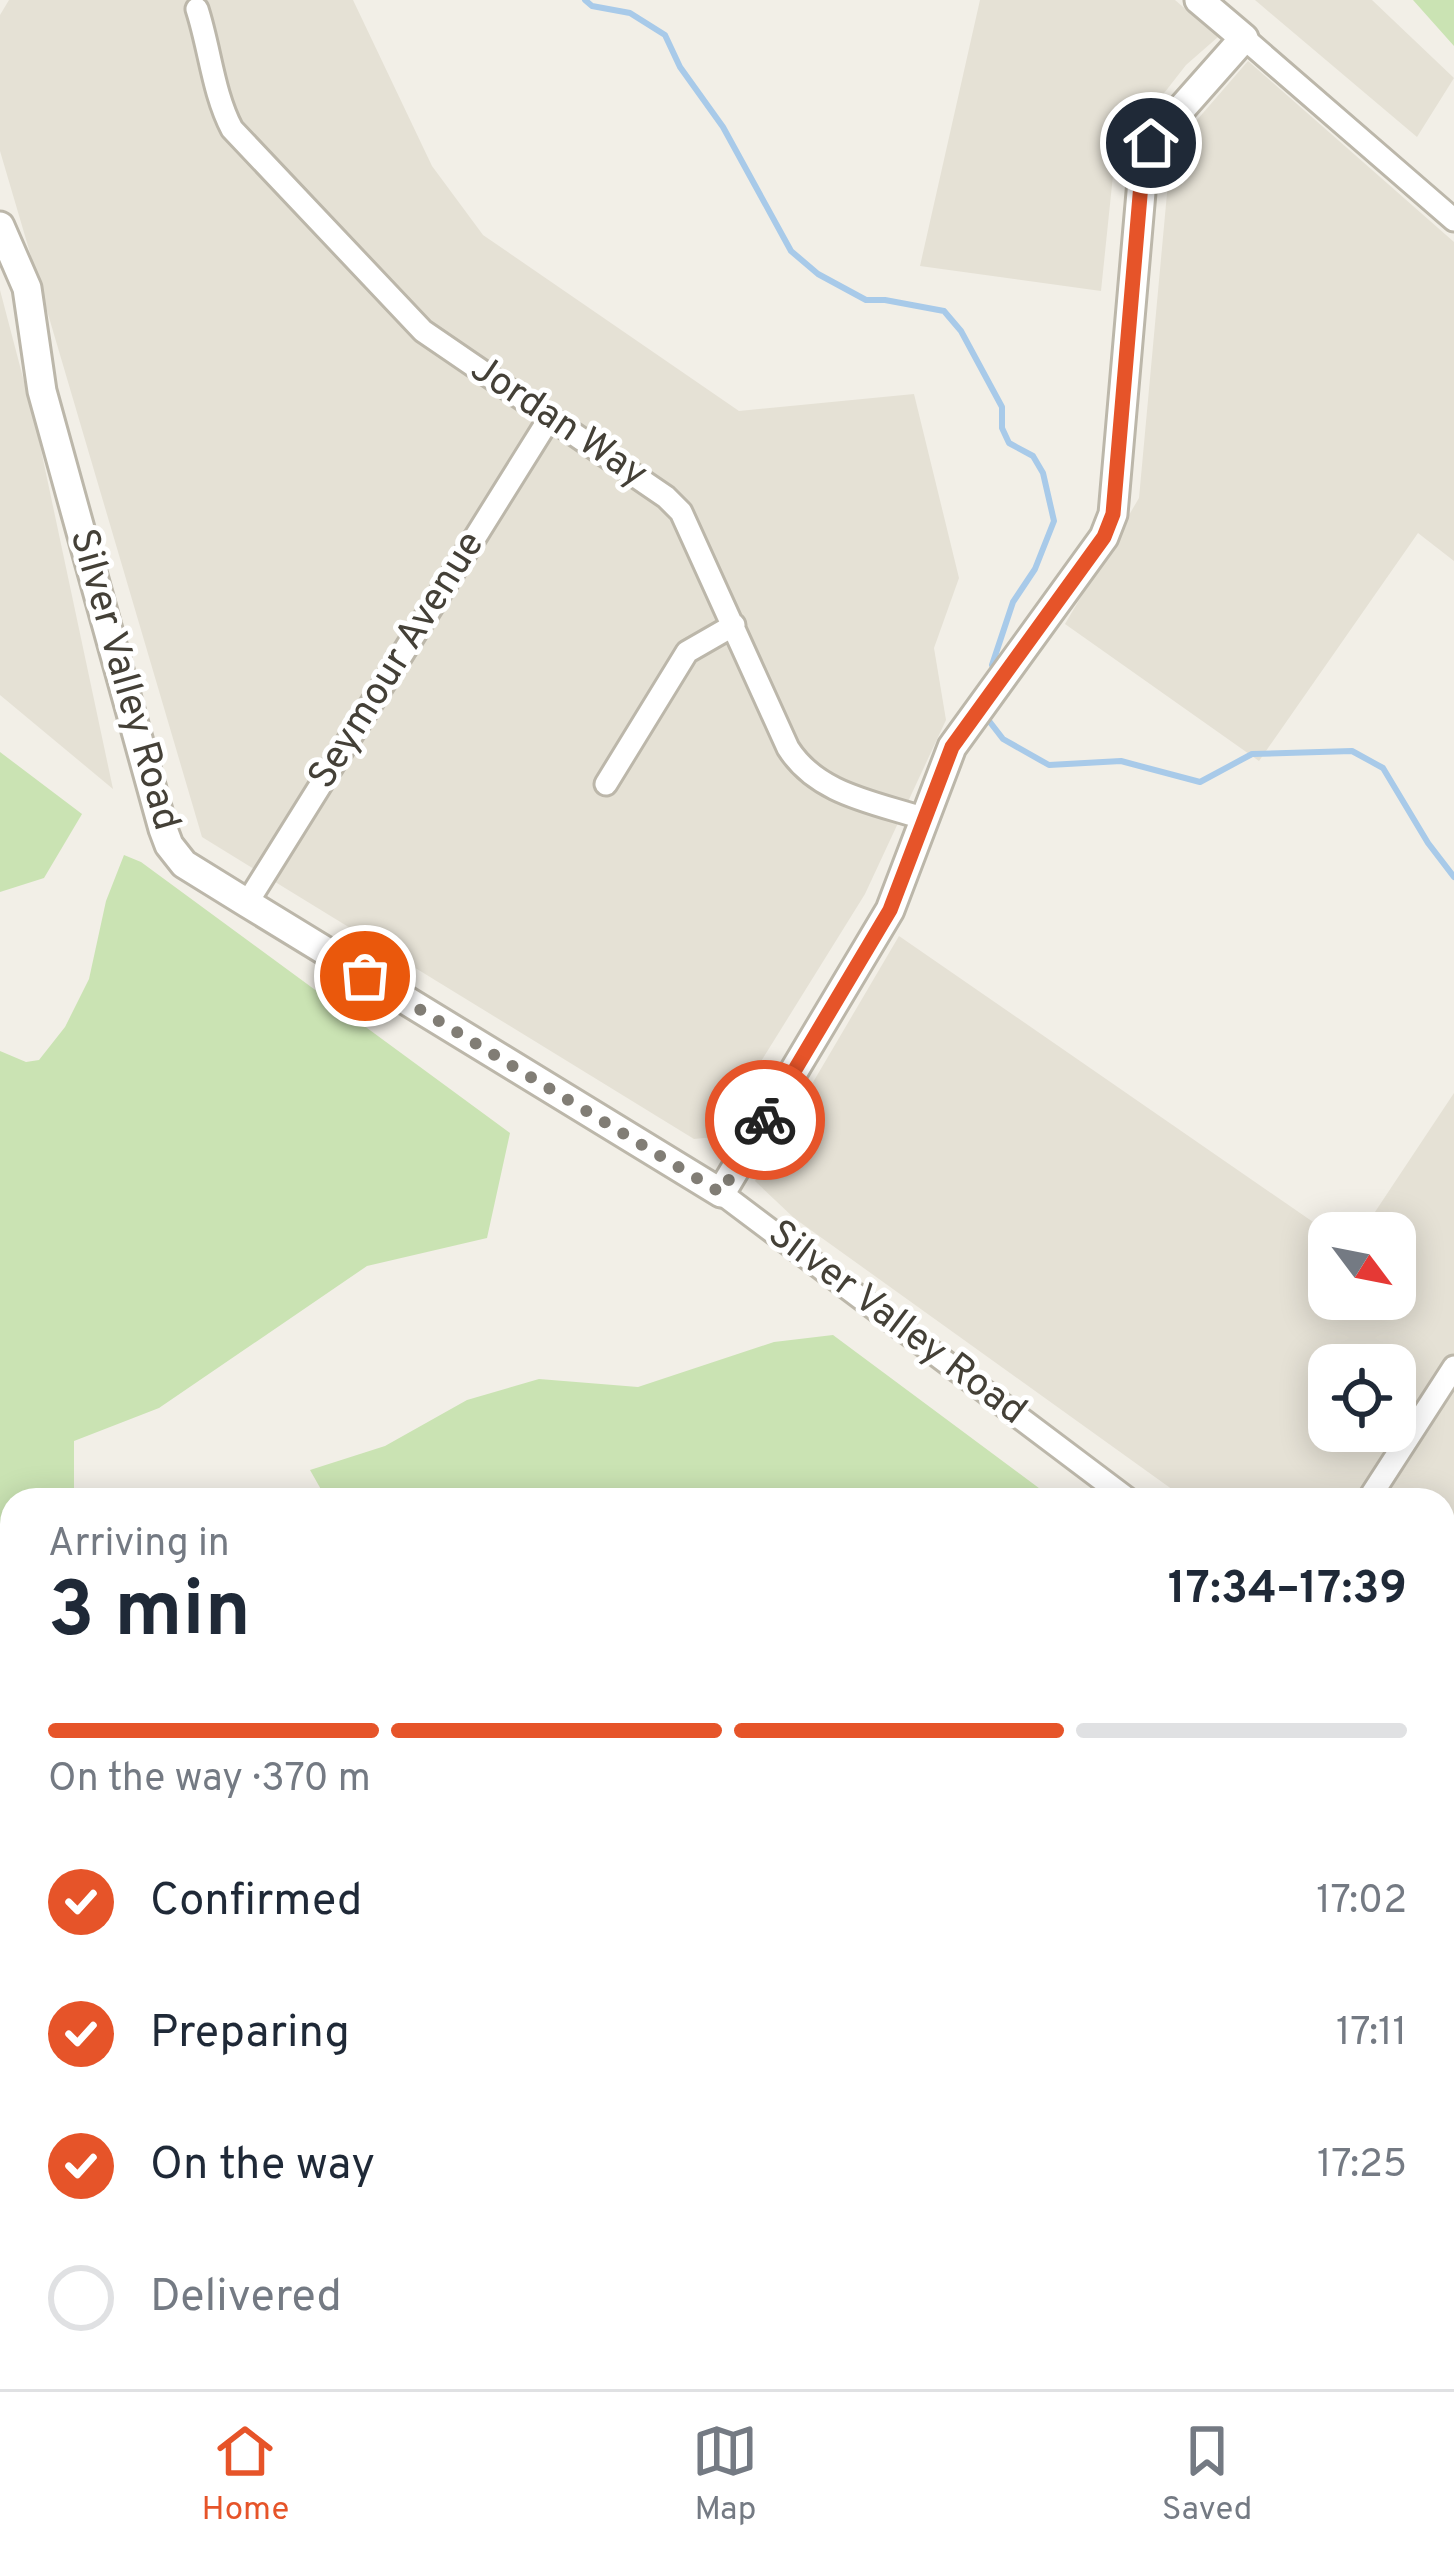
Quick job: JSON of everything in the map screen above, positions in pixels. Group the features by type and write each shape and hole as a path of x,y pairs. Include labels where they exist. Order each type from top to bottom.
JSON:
{"street":[{"path":"1199,0 1454,220"},
{"name":"Jordan Way","path":"197,9 224,113 245,146 407,316 681,512 788,748 802,768 823,785 922,818"},
{"path":"721,1193 873,941 962,732 1104,537 1113,514 1144,158 1151,143 1244,38"},
{"name":"Silver Valley Road","path":"0,226 27,288 42,391 163,829 184,864 721,1193 1113,1488"},
{"name":"Seymour Avenue","path":"247,903 549,419"},
{"path":"607,784 687,652 734,626"},
{"path":"1376,1488 1454,1366"}],"shaded area":[{"path":"9,0 353,0 432,166 483,235 739,411 914,394 959,578 934,648 946,720 865,894 714,1137 694,1139 202,837 0,151 0,15"},
{"path":"980,0 1175,0 1218,37 1186,65 1115,156 1101,291 920,266"},
{"path":"1255,0 1372,0 1454,78 1417,137"},
{"path":"1248,61 1454,242 1454,561 1418,533 1259,761 1065,624 1139,498 1171,150"},
{"path":"0,290 37,431 113,789 0,695"},
{"path":"899,936 1308,1218 1308,1320 1416,1320 1416,1212 1375,1212 1454,1093 1454,1488 1170,1488 794,1218 755,1181"}],"green space":[{"path":"1413,0 1454,0 1454,46"},
{"path":"0,752 82,814 44,878 0,892"},
{"path":"124,855 141,862 510,1133 487,1238 367,1266 159,1408 74,1441 74,1488 0,1488 0,1051 26,1062 39,1060 65,1027 89,979 106,901"},
{"path":"833,1335 1039,1488 320,1488 310,1470 385,1446 467,1400 539,1379 638,1387 774,1342"}],"waterway":[{"path":"585,0 592,6 630,13 665,35 680,67 723,127 791,251 818,274 866,300 944,311 961,331 1002,407 1002,428 1009,443 1033,456 1043,473 1054,521 1035,569 1013,602 992,665"},
{"path":"986,717 1003,739 1049,765 1121,761 1200,782 1252,754 1352,751 1383,768 1454,877"}],"way so far":[{"path":"365,976 721,1193 765,1120"}],"route":[{"path":"765,1120 890,910 952,747 1104,537 1113,514 1142,172 1151,143"}]}
